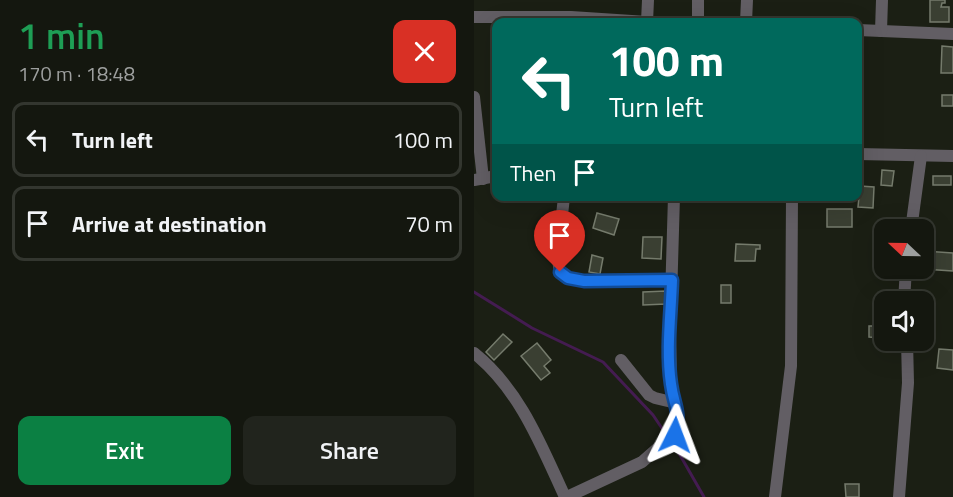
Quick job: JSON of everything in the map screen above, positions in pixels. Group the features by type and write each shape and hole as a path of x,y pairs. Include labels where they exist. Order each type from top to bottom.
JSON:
{"street":[{"path":"647,18 648,0"},
{"path":"698,0 698,18"},
{"path":"746,18 747,0"},
{"path":"881,31 882,0"},
{"path":"474,17 586,18"},
{"path":"862,30 953,34"},
{"path":"474,97 479,179"},
{"path":"862,154 953,156"},
{"path":"913,219 921,156"},
{"path":"564,201 558,261 560,272 568,278 584,281 672,280"},
{"path":"674,201 670,333 671,384 679,418 675,435"},
{"path":"775,497 791,366 792,201"},
{"path":"899,497 908,383 907,351"},
{"path":"474,353 490,366 518,402 566,497 642,462 659,447"},
{"path":"621,360 649,394 655,398 676,403"}],"building":[{"path":"930,0 945,0 941,7 949,7 949,22 930,22"},
{"path":"942,46 953,47 953,73 941,73"},
{"path":"942,95 953,95 953,106 942,106"},
{"path":"882,170 894,171 892,186 881,185"},
{"path":"933,176 951,176 951,185 933,185"},
{"path":"862,186 874,187 873,208 858,207 859,201 862,201"},
{"path":"827,209 852,209 852,227 827,227"},
{"path":"597,213 619,219 614,235 593,228"},
{"path":"643,237 662,237 661,259 642,258"},
{"path":"736,244 760,245 760,249 756,249 755,261 735,261"},
{"path":"934,252 953,253 953,271 934,270"},
{"path":"592,255 603,258 600,274 589,272"},
{"path":"721,285 731,285 731,303 721,303"},
{"path":"666,291 666,304 643,305 643,292"},
{"path":"869,326 874,326 874,337 869,337"},
{"path":"503,334 512,342 494,360 486,352"},
{"path":"537,343 551,360 544,366 550,373 541,380 521,356"},
{"path":"939,349 953,350 953,370 937,368"},
{"path":"845,484 859,484 859,497 846,497"}],"waterway":[{"path":"474,292 532,328 603,362 653,415 680,455 704,497"}],"route":[{"path":"560,272 568,278 584,281 672,280 671,384 679,418 675,435"}]}
